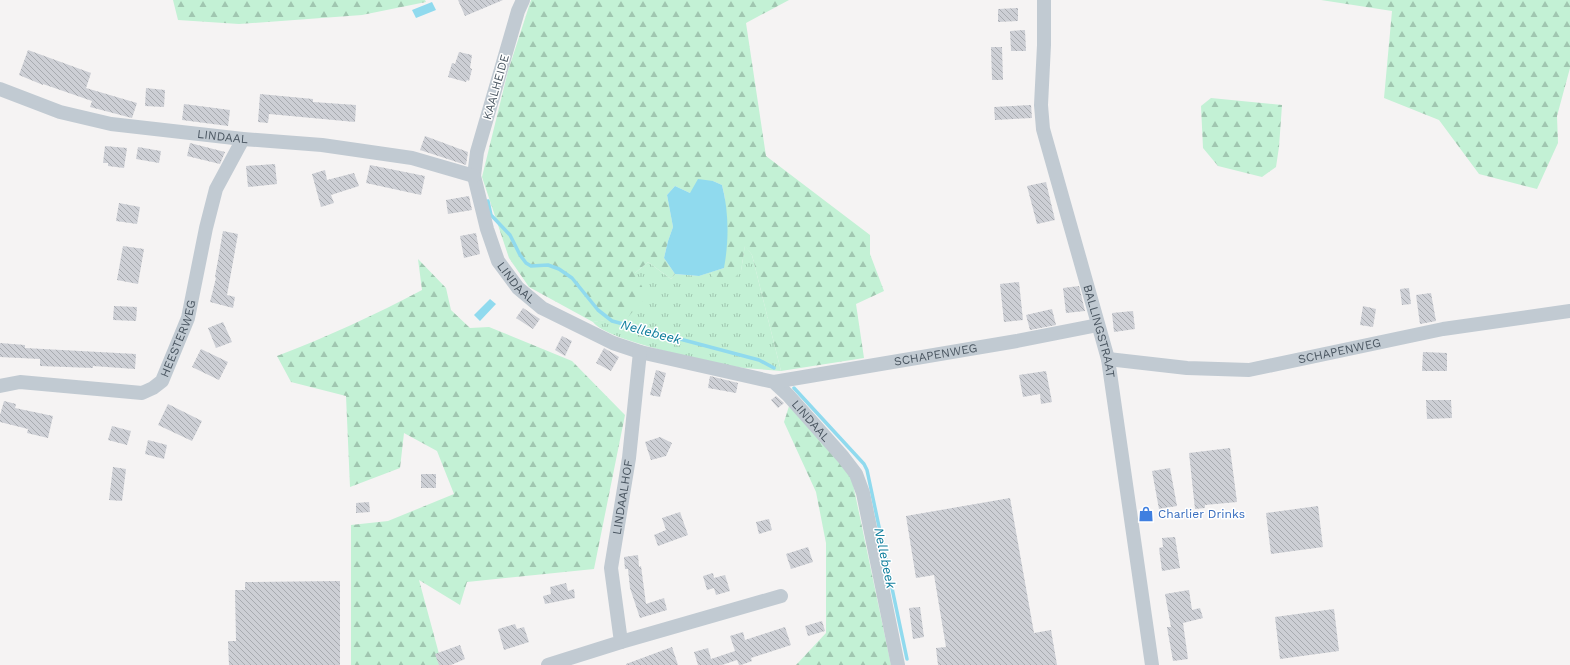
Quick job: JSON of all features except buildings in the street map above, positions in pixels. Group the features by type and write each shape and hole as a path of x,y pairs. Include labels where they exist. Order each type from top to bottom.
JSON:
{"street":[{"name":"KAALHEIDE","path":"474,176 477,152 518,11 523,0"},
{"name":"BALLINGSTRAAT","path":"1044,0 1044,45 1041,105 1043,129 1108,359 1152,665"},
{"name":"LINDAAL","path":"0,89 60,112 111,124 243,139 322,145 412,158 474,176 487,229 498,261 518,288 542,308 613,343 640,352 774,382 788,394 843,457 856,474 863,494 898,665"},
{"name":"HEESTERWEG","path":"0,386 20,382 142,393 162,381 188,318 206,228 216,189 243,139"},
{"name":"SCHAPENWEG","path":"1108,359 1186,368 1249,370 1443,329 1570,311"},
{"name":"SCHAPENWEG","path":"774,382 1017,342 1098,326"},
{"name":"LINDAALHOF","path":"621,642 611,568 628,458 640,352"},
{"path":"548,665 621,642 781,596"}],"green space":[{"path":"173,0 425,0 426,2 362,15 239,24 178,20"},
{"path":"531,0 789,0 746,23 766,156 870,235 870,254 884,291 856,304 864,358 781,371 752,255 745,246 741,271 731,281 713,279 711,272 724,268 725,198 722,185 713,181 690,193 675,186 667,195 673,227 664,258 675,274 671,279 648,262 635,273 647,296 628,317 593,322 529,287 509,258 482,177 508,71"},
{"path":"1321,0 1570,0 1570,68 1557,116 1558,143 1537,189 1479,174 1439,120 1384,98 1392,11"},
{"path":"1211,98 1282,105 1276,167 1262,177 1218,166 1203,148 1201,106"},
{"path":"745,245 752,255 781,371 744,368 664,351 618,337 602,329 593,322 628,316 635,273 648,262 671,279 675,274 699,276 711,272 714,279 741,271"},
{"path":"418,259 446,288 451,310 470,328 489,327 572,361 625,415 594,569 467,582 460,605 419,580 442,665 351,665 351,525 388,521 454,494 437,451 404,433 400,468 350,487 346,396 291,382 277,356 351,325 422,290"},
{"path":"790,403 849,465 891,665 796,665 826,633 826,543 816,492 784,422"}],"water":[{"path":"432,2 436,10 416,18 412,10"},
{"path":"698,179 713,181 722,185 728,226 724,268 699,276 675,274 664,258 673,227 667,195 675,186 690,193"},
{"path":"490,299 496,304 480,321 474,315"}],"waterway":[{"name":"Nellebeek","path":"488,201 491,215 510,235 520,255 526,263 531,266 548,265 559,269 572,278 598,310 612,321 759,360 774,368"},
{"name":"Nellebeek","path":"794,388 864,464 867,470 907,659"}],"place":[{"name":"Charlier Drinks","path":"1146,514"}]}
